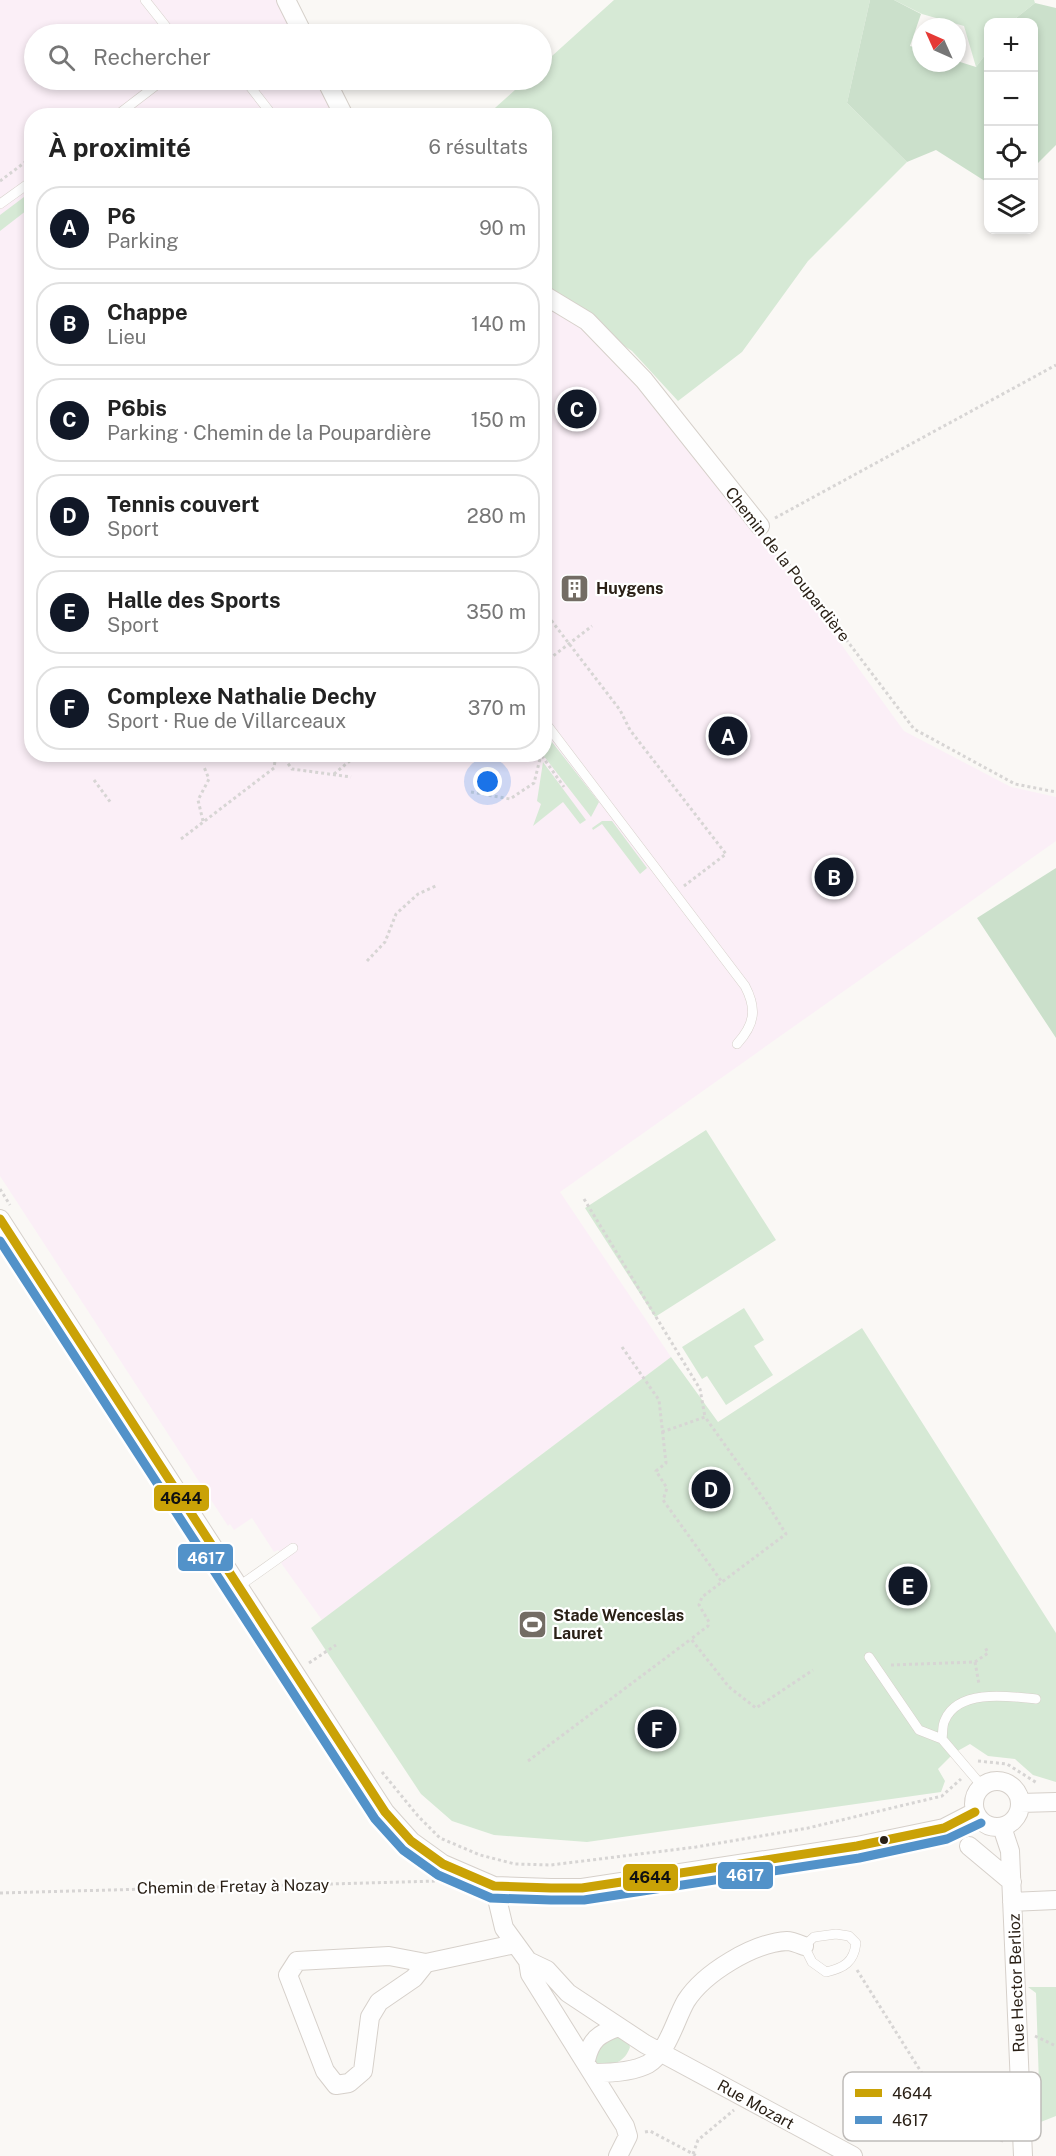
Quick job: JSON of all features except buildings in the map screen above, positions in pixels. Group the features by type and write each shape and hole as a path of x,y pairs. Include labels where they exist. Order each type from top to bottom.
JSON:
{"street":[{"path":"286,0 298,24"},
{"path":"331,90 340,108"},
{"name":"Chemin de la Poupardière","path":"552,301 587,321 644,380 760,526"},
{"path":"8,1216 238,1587 385,1812 411,1841 443,1864 494,1886 582,1888 763,1862 945,1828 975,1812"},
{"path":"995,1781 1010,1784 1015,1789 1020,1803 1014,1821 1002,1827 983,1823 975,1812 974,1798 982,1786 995,1781"},
{"path":"1020,1803 1056,1802"},
{"name":"Rue Hector Berlioz","path":"1002,1827 1010,1851 1020,2072"},
{"path":"969,1846 1012,1882"},
{"name":"Rue Mozart","path":"494,1886 504,1928 515,1944 528,1961 547,1970 568,1993 625,2031 853,2156"},
{"path":"1012,1902 1056,1900"},
{"path":"597,2069 650,2063 660,2051 686,2002 700,1984 719,1969 757,1949 788,1941 804,1946"},
{"path":"426,1963 414,1978 379,2002 370,2018 363,2071 349,2083 336,2085 325,2071 288,1975 297,1961 389,1956 426,1963 515,1944"},
{"name":"Rue Mozart","path":"528,1961 530,1974 597,2069 628,2136"},
{"path":"625,2031 639,2047 636,2056 597,2069 590,2044 600,2034 625,2031"},
{"path":"618,2156 628,2136"}],"lane":[{"path":"146,0 164,24"},
{"path":"126,108 150,90"},
{"path":"254,90 267,108"},
{"path":"0,204 24,187"},
{"path":"552,731 745,986 753,1001 753,1019 748,1032 738,1044"},
{"path":"238,1587 293,1548"},
{"path":"869,1657 919,1730 942,1738 982,1786"},
{"path":"942,1738 944,1720 954,1706 963,1700 1005,1696 1036,1699"},
{"path":"849,1936 856,1943 855,1954 848,1964 826,1972 812,1962 804,1946 814,1937 849,1936"}],"path":[{"path":"0,181 24,163"},
{"path":"760,526 1056,365"},
{"name":"Chemin de la Poupardière","path":"760,526 914,729 1015,784 1056,792"},
{"path":"552,621 620,710 630,730 726,854 681,888 671,888"},
{"path":"552,657 592,626"},
{"path":"181,839 273,768 274,762"},
{"path":"287,762 292,769 351,777"},
{"path":"333,774 348,762"},
{"path":"471,792 510,799 534,783 539,762"},
{"path":"546,762 564,787"},
{"path":"203,765 209,779 198,800 203,822"},
{"path":"94,780 111,803"},
{"path":"367,961 385,942 396,914 418,894 438,885"},
{"path":"0,1189 8,1216"},
{"path":"528,1761 708,1626 699,1601 786,1534 705,1417 700,1389 584,1199"},
{"path":"622,1347 659,1400 666,1463 656,1471 667,1488 663,1500 722,1582"},
{"path":"662,1432 705,1417"},
{"path":"691,1639 729,1687 756,1708 813,1670"},
{"path":"303,1654 309,1664 336,1645"},
{"path":"877,1666 975,1662 988,1653 985,1647"},
{"path":"975,1662 980,1690"},
{"path":"382,1771 418,1816 440,1838 480,1855 515,1864 551,1865 696,1847 808,1828 942,1796 980,1760 1007,1764 1033,1783 1044,1785"},
{"name":"Chemin de Fretay à Nozay","path":"0,1893 261,1884 435,1883 464,1874"},
{"path":"848,1964 857,1970 921,2072"},
{"path":"1018,2036 1037,2036 1056,2046"},
{"path":"628,2136 650,2131 695,2155 698,2140 746,2099"},
{"path":"999,2141 1023,2153"}],"shaded area":[{"path":"0,0 277,0 290,24 24,24 24,90 323,90 332,108 24,108 24,762 552,762 552,307 585,328 636,382 756,527 904,731 1011,787 1056,797 1056,841 560,1192 671,1357 322,1620 281,1563 285,1559 278,1550 274,1552 252,1518 234,1530 230,1524 228,1526 0,1176"}],"green space":[{"path":"614,0 870,0 847,103 907,162 808,261 742,352 678,401 632,351 552,299 552,108 495,108 515,90 552,90 552,56"},
{"path":"870,0 894,0 921,14 920,18 912,18 910,46 912,47 912,72 966,72 966,64 976,67 984,56 984,180 936,150 907,162 847,103"},
{"path":"894,0 1034,0 1035,3 1016,18 984,18 984,56 976,67 966,33 966,18 936,18 922,14"},
{"path":"1035,3 1056,8 1056,145 1038,163 1038,18 1016,18"},
{"path":"24,197 24,212 0,231 0,215"},
{"path":"552,742 599,802 591,817 548,762 552,762"},
{"path":"543,762 586,820 580,824 563,802 533,826 541,804 537,801"},
{"path":"602,821 612,821 647,868 640,874 602,824 593,830 592,828"},
{"path":"1056,868 1056,1038 977,918"},
{"path":"706,1130 776,1240 655,1317 585,1208"},
{"path":"744,1308 764,1340 754,1346 773,1375 726,1405 707,1376 702,1379 682,1347"},
{"path":"862,1328 1056,1633 1056,1782 1033,1775 1015,1759 988,1756 970,1744 954,1753 938,1769 945,1781 941,1792 587,1842 494,1835 452,1821 421,1794 311,1628 671,1357 718,1422"},
{"path":"1028,1987 1056,1987 1056,2116 1041,2122 1041,2072 1039,2072 1036,1993"},
{"path":"612,2034 627,2040 630,2047 628,2052 618,2062 599,2066 595,2062 594,2049"}],"transit line":[{"name":"4644","path":"0,1219 385,1812 411,1841 443,1864 494,1886 582,1888 857,1846 944,1828 975,1812"},
{"name":"4617","path":"0,1241 375,1819 403,1850 438,1875 491,1898 584,1900 859,1858 947,1839 981,1823"}],"place":[{"name":"P6bis","path":"577,409"},
{"name":"Huygens","path":"575,588"},
{"name":"P6","path":"728,736"},
{"name":"Chappe","path":"834,877"},
{"name":"Tennis couvert","path":"711,1489"},
{"name":"Halle des Sports","path":"908,1586"},
{"name":"Stade Wenceslas Lauret","path":"532,1624"},
{"name":"Complexe Nathalie Dechy","path":"657,1729"}]}
